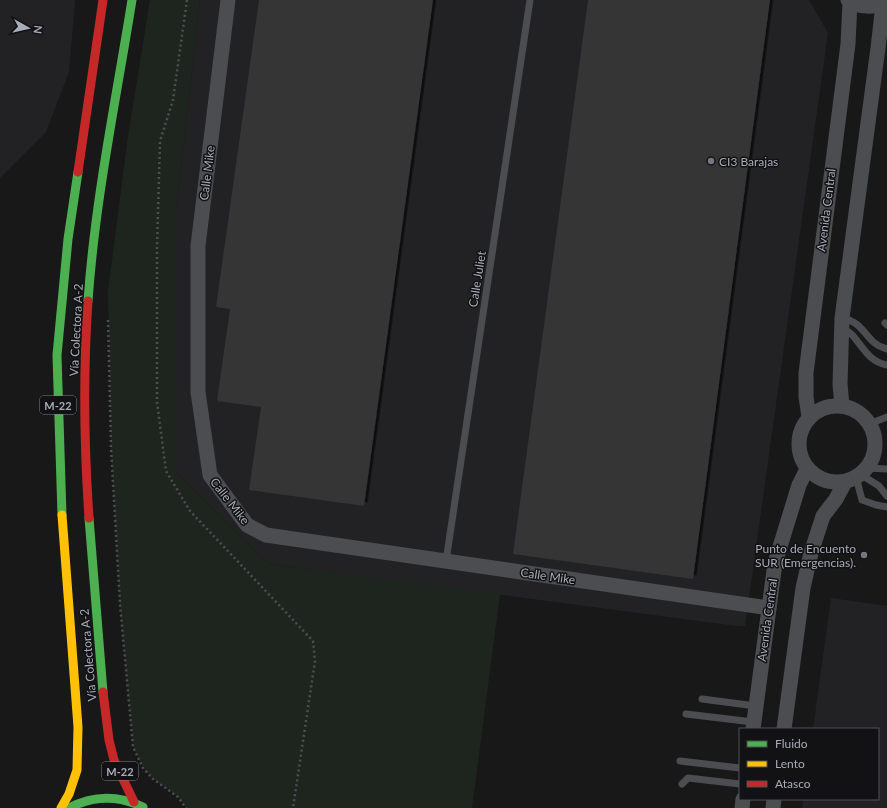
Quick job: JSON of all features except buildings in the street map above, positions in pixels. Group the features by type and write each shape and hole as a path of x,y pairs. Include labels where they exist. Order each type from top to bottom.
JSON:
{"main road":[{"name":"M-22","path":"61,808 69,794 77,770 78,728 60,495 57,355 68,239 103,0"},
{"name":"Vía Colectora A-2","path":"132,0 103,176 93,251 85,343 85,393 86,467 105,712 109,740 114,760 134,802"},
{"name":"M-22","path":"69,808 90,799 104,797 119,798 134,802 145,808"}],"street":[{"name":"Calle Mike","path":"228,0 198,246 198,392 210,475 247,525 266,535 769,608"},
{"path":"842,406 840,384 841,322 885,3 864,6 849,1"},
{"name":"Avenida Central","path":"809,418 806,397 806,373 848,44 849,1"},
{"path":"784,728 803,588 811,553 823,516 836,499 857,475 874,454 875,438 869,424 858,412 842,406 824,408 809,418 800,434 799,452 807,469 818,478 832,482 857,475"},
{"name":"Avenida Central","path":"753,726 775,563 799,485 807,469"}],"lane":[{"name":"Calle Juliet","path":"446,561 530,0"},
{"path":"887,348 874,344 858,324 850,319 841,322 870,358 876,362 887,364"},
{"path":"869,424 887,417"},
{"path":"857,475 887,469"},
{"path":"857,475 879,486 887,496"},
{"path":"857,475 862,500 887,507"},
{"path":"702,699 756,706"},
{"path":"686,714 753,726"},
{"path":"680,761 739,768"},
{"path":"682,784 688,778 739,784"}],"path":[{"path":"108,315 111,448 120,604 133,747 144,768 153,779 178,797 186,808"}],"shaded area":[{"path":"0,0 75,0 69,72 46,132 0,178"},
{"path":"150,0 200,0 176,210 176,472 269,564 500,594 472,808 186,808 178,797 153,779 143,768 133,747 120,604 111,448 108,291 128,136"},
{"path":"200,0 809,0 828,33 745,626 269,564 176,472 176,210"},
{"path":"831,598 887,606 887,808 802,808 803,800 879,800 879,728 813,728"}],"traffic: fast":[{"path":"88,301 91,263 101,188 132,0"},
{"path":"62,515 57,355 68,239 78,172"},
{"path":"89,518 103,692"},
{"path":"69,808 88,801 106,798 124,800 143,807"}],"traffic: slow":[{"path":"61,808 69,794 77,770 78,727 62,515"}],"traffic: jam":[{"path":"78,172 103,0"},
{"path":"88,301 85,355 85,409 89,518"},
{"path":"103,692 109,740 114,760 134,802"}],"place":[{"name":"CI3 Barajas","path":"711,161"},
{"name":"Punto de Encuento SUR (Emergencias).","path":"864,555"}]}
